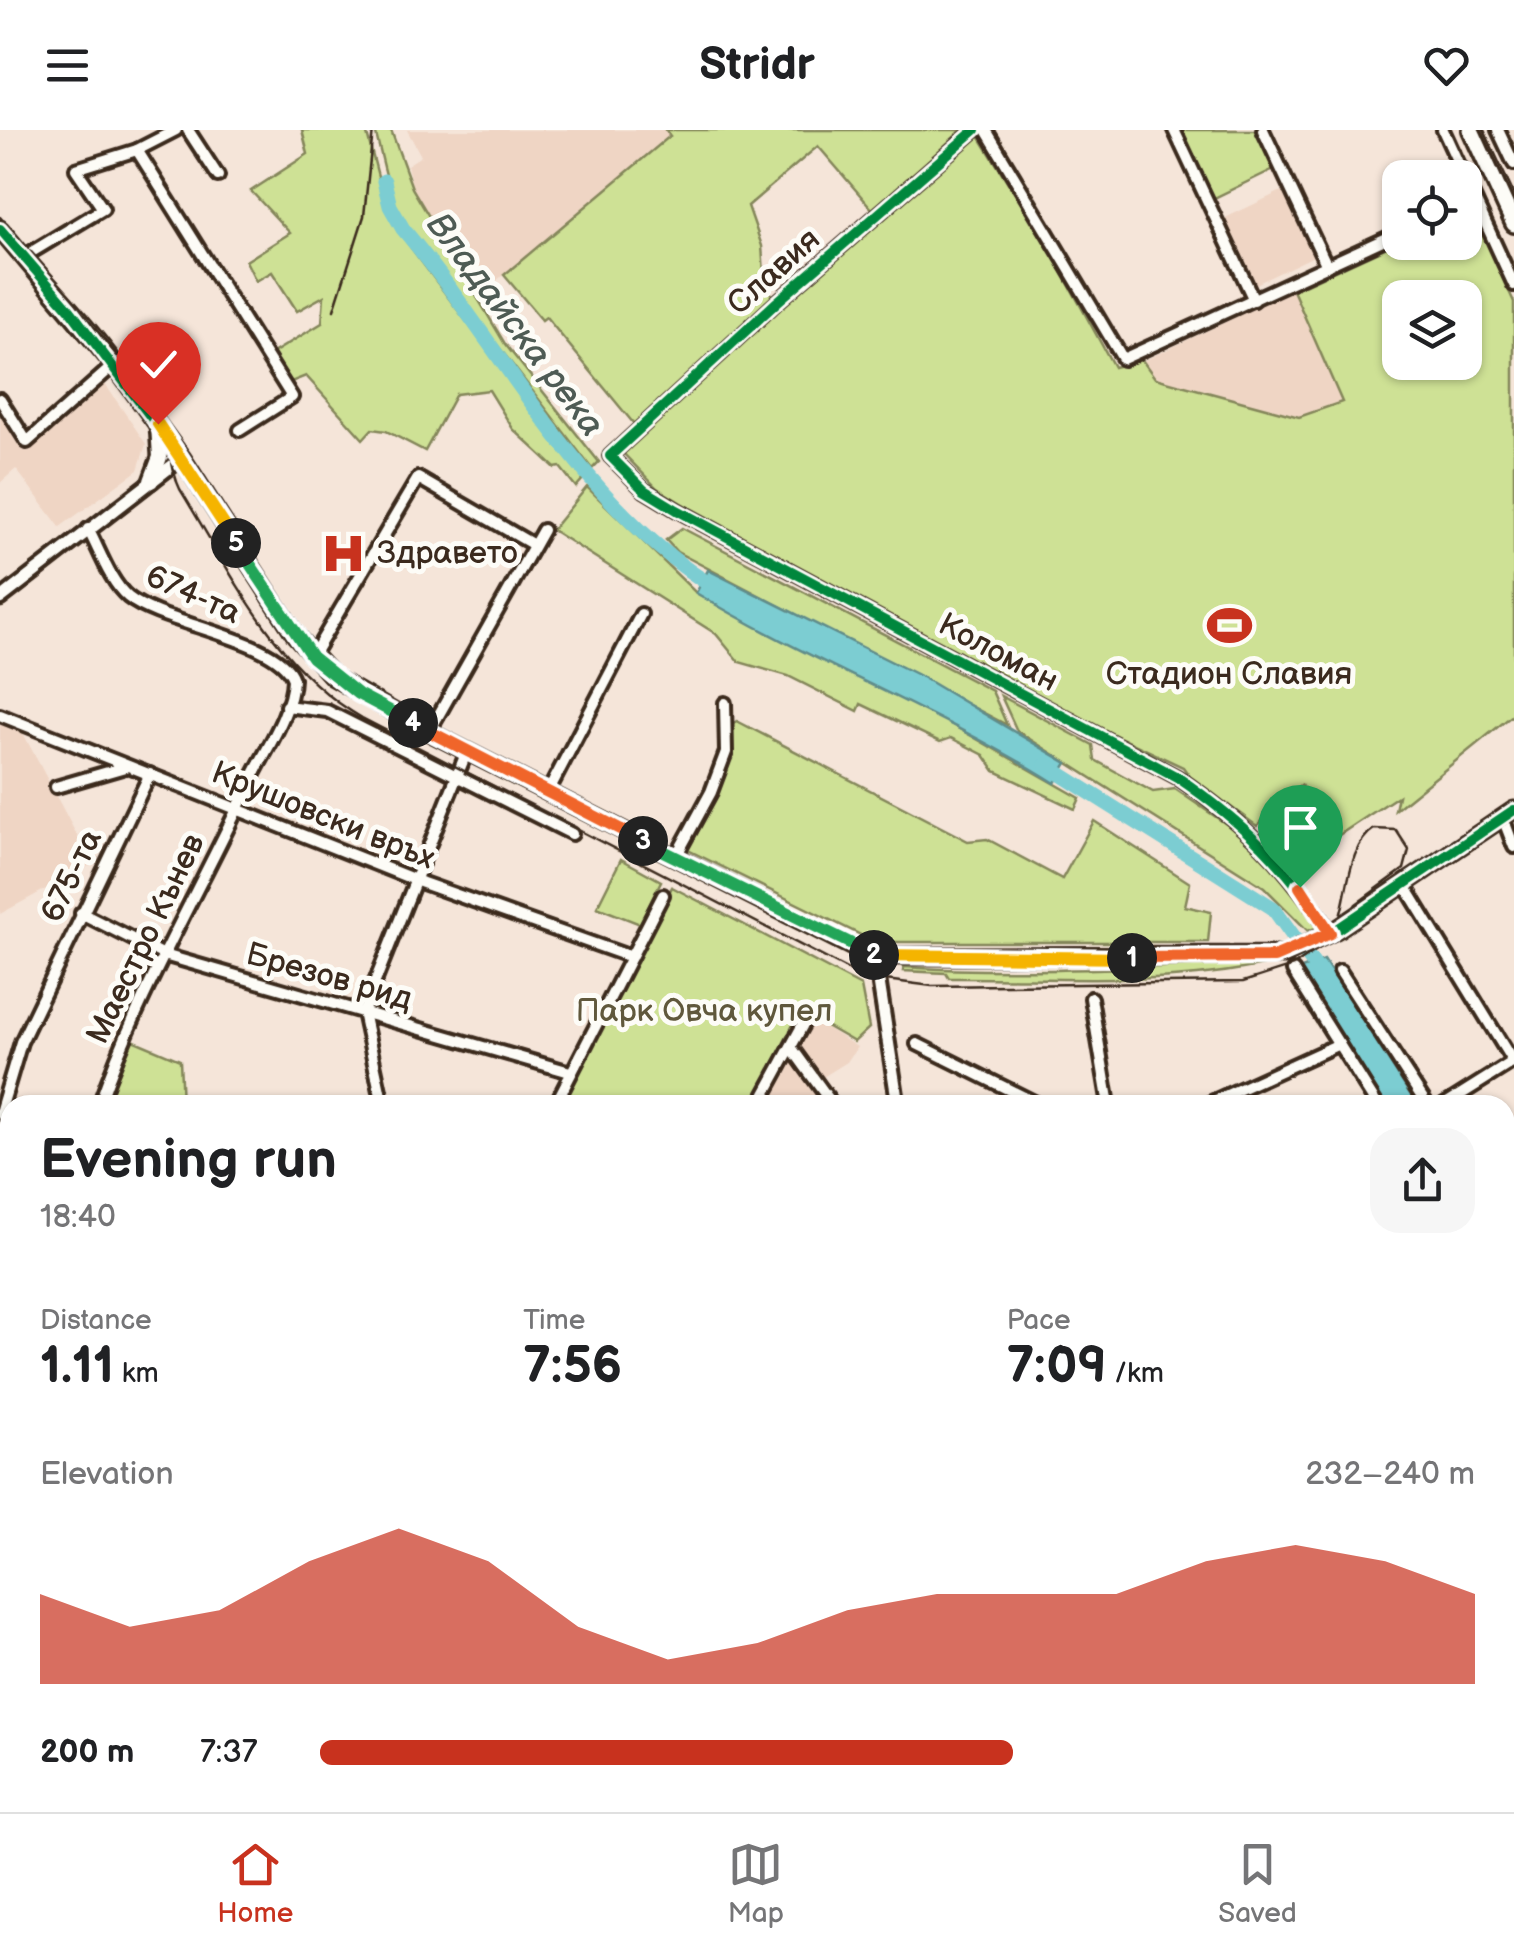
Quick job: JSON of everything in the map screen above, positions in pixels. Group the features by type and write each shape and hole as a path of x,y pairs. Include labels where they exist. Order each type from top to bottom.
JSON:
{"main road":[{"path":"1471,130 1514,224"},
{"path":"0,229 158,424 312,657 358,694 429,732 875,956 1286,955 1406,888 1509,819"},
{"path":"151,480 160,457 158,424"}],"street":[{"path":"25,256 104,209 76,169 137,150 176,130"},
{"path":"188,130 218,176"},
{"name":"Славия","path":"610,456 777,302 975,130"},
{"path":"986,130 1122,359 1382,240"},
{"path":"1174,130 1254,300"},
{"path":"1263,130 1327,266"},
{"path":"1443,130 1457,160"},
{"path":"1498,130 1514,164"},
{"path":"137,150 292,397 240,430"},
{"path":"1482,225 1514,285"},
{"path":"0,400 27,442 114,365"},
{"name":"Коломан","path":"610,456 644,490 676,510 1177,778 1250,832 1292,875 1324,936"},
{"path":"0,599 182,458"},
{"path":"312,657 418,478 532,544"},
{"name":"674-та","path":"88,529 128,597 254,649 290,670 293,688 286,706"},
{"path":"429,732 542,530"},
{"path":"548,792 641,614"},
{"path":"675,858 711,792 726,752 725,702"},
{"path":"286,706 327,712 572,834"},
{"name":"Маестро Кънев","path":"102,1095 123,1036 286,706"},
{"name":"Крушовски връх","path":"0,715 416,879 631,957"},
{"path":"381,1095 362,1012 467,751"},
{"name":"675-та","path":"56,787 125,767"},
{"name":"675-та","path":"5,1095 21,1042 150,774"},
{"path":"1509,819 1514,848"},
{"path":"1406,888 1513,1062 1460,1095"},
{"path":"560,1095 663,895"},
{"name":"Брезов рид","path":"81,913 164,954 570,1072"},
{"path":"875,956 896,1095"},
{"path":"1293,970 1371,1095"},
{"path":"1340,971 1421,1095"},
{"path":"1091,998 1107,1095"},
{"path":"764,1095 806,1018"},
{"path":"916,1044 1020,1095"},
{"path":"1227,1095 1340,1044"},
{"path":"790,1047 826,1095"}],"shaded area":[{"path":"407,130 666,130 670,135 477,297 412,188 407,165 421,156"},
{"path":"1288,188 1318,254 1254,285 1223,219"},
{"path":"1293,290 1342,402 1320,413 1299,417 1155,378 1143,361"},
{"path":"103,381 146,444 138,470 60,527 16,469 0,483 0,402 27,441"},
{"path":"0,724 23,733 92,864 0,914"},
{"path":"814,1020 857,1047 847,1062 818,1080 825,1095 773,1095"}],"green space":[{"path":"302,130 366,130 387,211 584,478 576,487 560,467 555,468 513,429 489,390 456,394 425,451 386,431 372,429 363,439 306,376 291,382 273,353 322,323 324,296 297,311 272,272 256,281 246,261 290,233 251,191 308,154"},
{"path":"375,130 391,130 412,188 505,344 599,462 592,469 405,224 393,204"},
{"path":"666,130 962,130 873,210 818,146 748,206 762,246 765,287 775,298 634,424 546,317 542,320 504,275 670,136"},
{"path":"1178,130 1260,130 1278,167 1212,199"},
{"path":"979,136 1050,250 1114,367 1142,360 1155,378 1299,417 1342,402 1293,290 1382,249 1382,260 1482,260 1482,233 1514,302 1514,714 1395,810 1398,796 1336,837 1301,785 1257,826 1191,778 1183,767 1085,721 683,504 657,488 622,452 778,308"},
{"path":"587,487 696,593 926,710 1080,798 1075,809 995,771 984,755 951,738 940,742 861,704 858,711 788,676 739,662 716,634 552,530"},
{"path":"682,528 992,691 1007,725 677,552 666,540"},
{"path":"1001,696 1093,745 1095,760 1153,792 1175,789 1229,826 1276,868 1320,926 1308,931 1264,887 1017,731"},
{"name":"Парк Овча купел","path":"737,721 968,841 987,839 1062,879 1094,821 1190,883 1185,906 1211,912 1208,942 885,942 863,936 684,848 714,793 728,726"},
{"path":"621,859 661,881 640,924 597,907"},
{"name":"Парк Овча купел","path":"672,887 861,986 869,1028 854,1042 800,1011 757,1095 565,1095"},
{"path":"1268,964 1189,976 1109,979 949,978 946,973 903,971 904,967 1040,970"},
{"path":"123,1036 180,1060 182,1095 102,1095"}],"water":[{"path":"708,570 922,677 1067,763 1055,783 967,733 740,618 696,593"},
{"path":"1324,960 1411,1095 1379,1095 1299,970"}],"waterway":[{"name":"Владайска река","path":"384,181 390,206 403,229 584,471 669,555 717,589"},
{"name":"Владайска река","path":"1046,765 1273,908 1324,979"}],"tram line":[{"path":"1484,130 1514,195"},
{"path":"0,217 85,313 144,389 165,424 180,489 237,585 280,645 331,697 362,718 862,977 932,986 1243,982 1293,966 1514,818"},
{"path":"1334,934 1353,862 1365,837 1374,829 1396,830 1409,850 1404,869 1356,904 1339,933"}],"railway":[{"path":"334,310 364,216 373,130"}],"cycle path":[{"path":"975,130 777,302 610,456 644,490 677,510 1177,777 1263,847 1331,933"},
{"path":"0,229 70,310 157,425"},
{"path":"1336,930 1514,810"}],"place":[{"name":"Здравето","path":"344,553"},
{"name":"Стадион Славия","path":"1229,626"}],"route":[{"path":"158,424 296,636 333,677 429,732 858,950 875,956 1274,957 1330,933 1300,887"}]}
